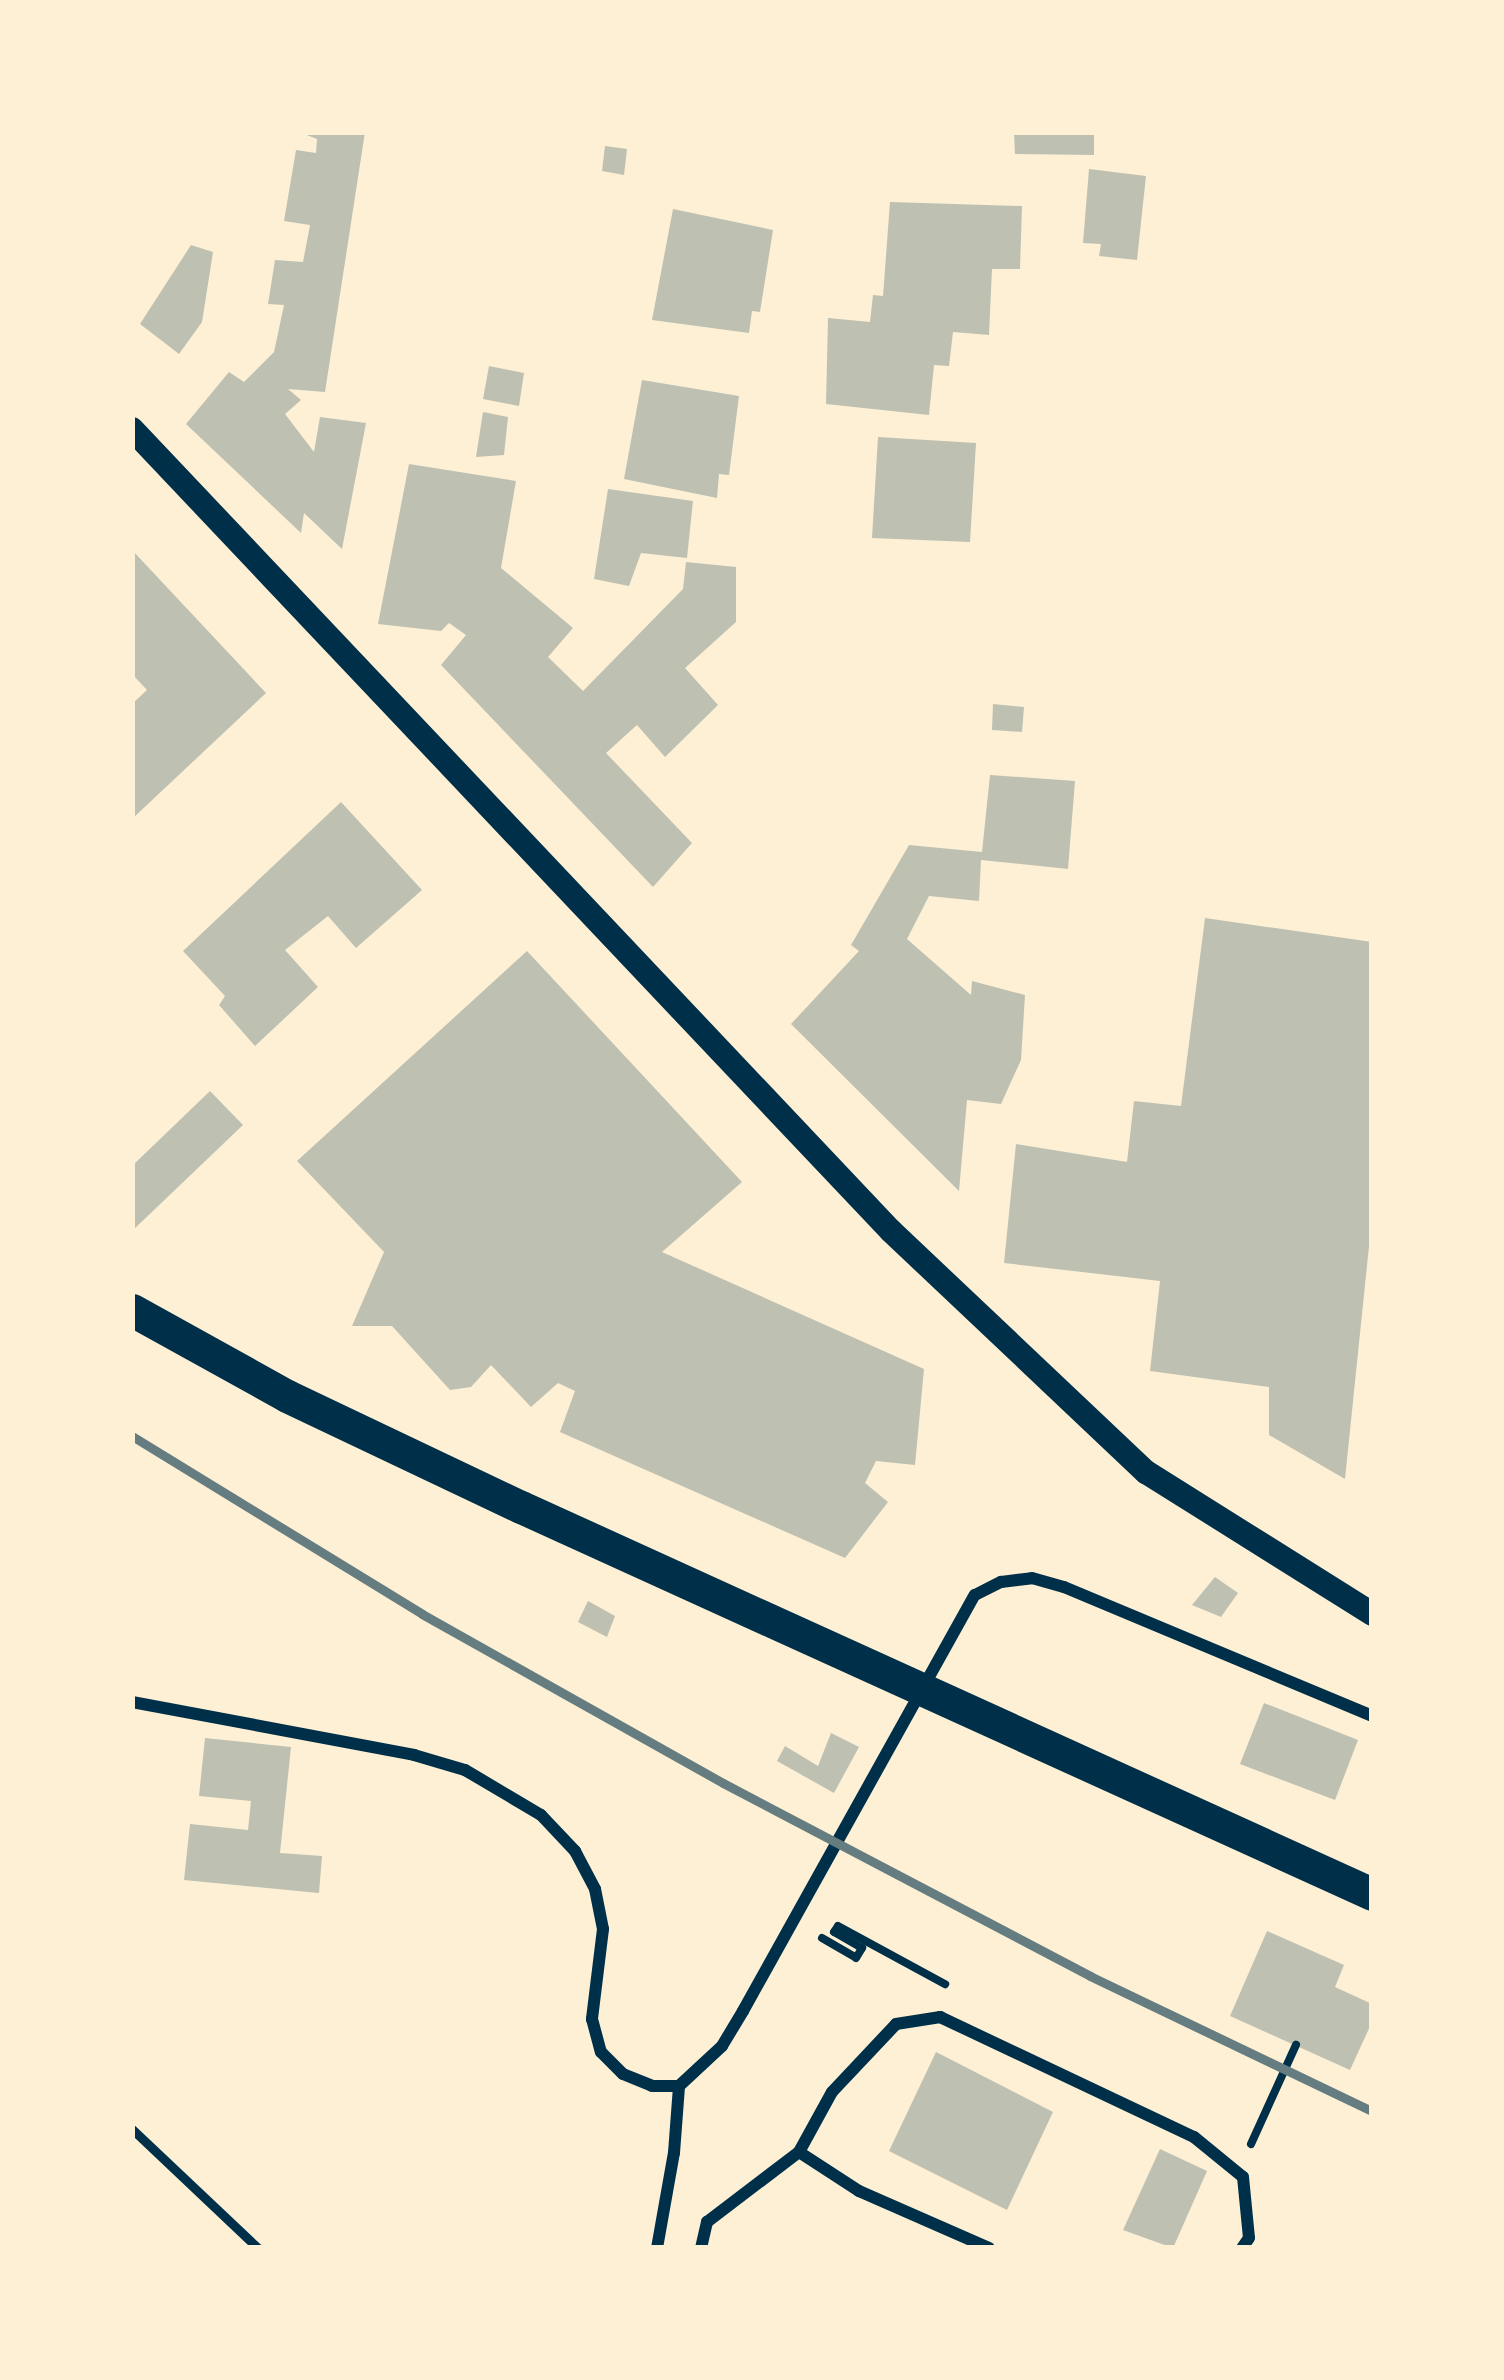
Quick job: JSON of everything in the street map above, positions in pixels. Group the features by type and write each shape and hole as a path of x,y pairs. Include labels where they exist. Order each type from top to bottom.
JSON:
{"highway":[{"path":"132,1310 287,1396 520,1507 1372,1894"}],"main road":[{"path":"132,429 891,1232 1146,1472 1372,1614"}],"street":[{"path":"657,2248 674,2153 679,2086 722,2046 975,1595 1001,1582 1032,1578 1372,1716"},
{"path":"132,1703 414,1755 464,1770 521,1802 574,1851 595,1889 603,1929 592,2019 601,2052 623,2074 652,2086 679,2086"},
{"path":"701,2248 706,2222 799,2152 832,2092 896,2024 940,2017 1194,2137 1243,2177 1249,2238 1242,2248"},
{"path":"799,2152 859,2191 989,2248"}],"lane":[{"path":"132,2129 258,2248"}],"path":[{"path":"792,1927 856,1958 862,1948 838,1935"},
{"path":"1251,2144 1296,2045"}],"building":[{"path":"299,132 365,132 325,392 288,389 301,400 285,414 314,452 320,417 366,423 342,549 304,513 301,533 186,424 229,372 244,382 274,352 284,305 268,304 275,260 303,262 310,225 284,221 296,150 316,153 317,139"},
{"path":"1014,132 1094,132 1094,155 1015,154"},
{"path":"605,146 627,149 624,175 602,171"},
{"path":"1089,169 1146,176 1137,260 1099,256 1101,244 1083,243"},
{"path":"890,202 1022,206 1020,269 992,269 989,335 953,332 949,366 934,365 929,415 826,404 828,318 870,322 873,295 883,296"},
{"path":"673,209 773,230 760,312 752,311 749,333 652,320"},
{"path":"191,245 213,252 202,322 179,354 140,324"},
{"path":"489,366 524,373 519,406 483,399"},
{"path":"642,380 739,396 729,475 719,474 717,498 624,479"},
{"path":"483,412 508,417 504,455 476,457"},
{"path":"878,437 976,443 970,542 872,538"},
{"path":"409,464 516,481 501,568 573,628 548,657 583,691 683,589 686,562 736,567 736,622 685,668 718,705 665,757 637,725 606,753 692,843 653,887 441,665 466,635 449,623 441,631 378,624"},
{"path":"608,489 693,501 687,558 641,553 629,586 594,579"},
{"path":"132,550 266,693 132,819 132,704 147,690 132,674"},
{"path":"993,704 1024,707 1022,732 992,730"},
{"path":"990,775 1075,781 1068,869 981,860 979,901 929,896 907,939 971,995 972,981 1025,995 1021,1060 1001,1104 967,1100 959,1191 791,1024 859,951 851,945 909,845 982,852"},
{"path":"341,802 422,890 356,948 328,916 285,950 318,987 255,1046 219,1005 225,996 183,951"},
{"path":"1205,918 1372,942 1372,1217 1345,1479 1269,1435 1269,1387 1150,1371 1160,1281 1004,1263 1016,1144 1127,1162 1134,1101 1181,1106"},
{"path":"527,951 742,1182 662,1252 924,1369 915,1465 876,1461 865,1483 888,1502 845,1558 560,1432 575,1391 558,1383 531,1407 491,1365 471,1387 450,1390 392,1326 352,1326 384,1252 297,1161"},
{"path":"210,1091 243,1125 132,1231 132,1166"},
{"path":"1215,1577 1238,1593 1221,1617 1192,1605"},
{"path":"588,1601 615,1616 607,1637 578,1622"},
{"path":"1264,1703 1358,1740 1335,1800 1240,1764"},
{"path":"831,1733 859,1747 834,1793 777,1761 785,1746 818,1766"},
{"path":"205,1738 291,1747 280,1853 322,1856 319,1893 184,1880 190,1824 248,1830 251,1801 199,1796"},
{"path":"1267,1931 1344,1965 1335,1987 1372,2004 1372,2022 1350,2070 1230,2016"},
{"path":"936,2052 1053,2112 1007,2210 889,2151"},
{"path":"1160,2149 1207,2171 1173,2248 1123,2230"}],"railway":[{"path":"132,1436 422,1614 723,1783 1090,1976 1372,2111"}]}
